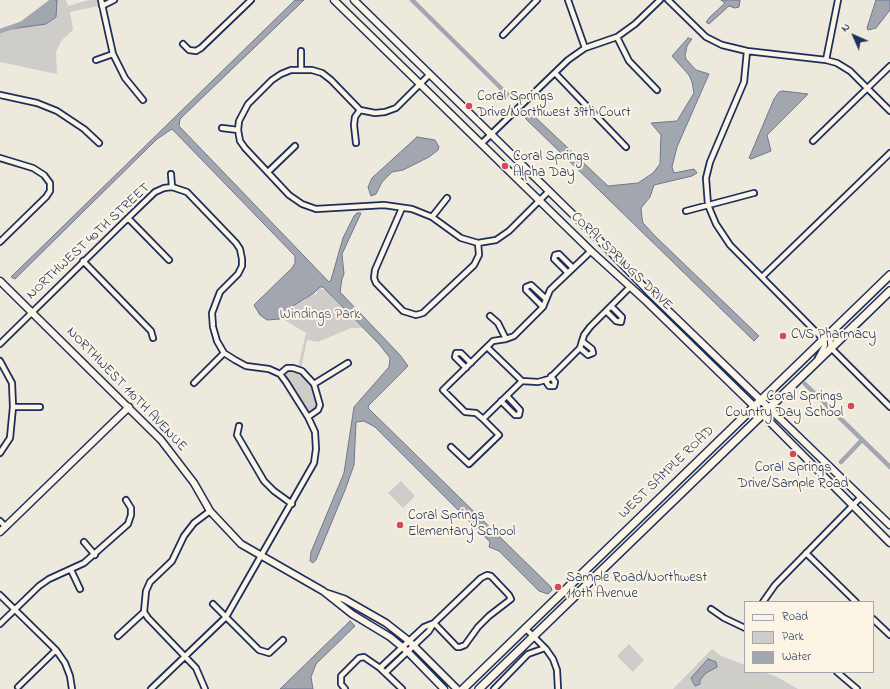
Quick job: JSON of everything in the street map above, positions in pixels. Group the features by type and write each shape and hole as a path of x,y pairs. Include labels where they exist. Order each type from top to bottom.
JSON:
{"main road":[{"name":"CORAL SPRINGS DRIVE","path":"334,0 539,201 754,406 890,543"},
{"name":"CORAL SPRINGS DRIVE","path":"354,0 600,241 648,292 890,525"},
{"name":"WEST SAMPLE ROAD","path":"463,689 890,275"},
{"name":"NORTHWEST 110TH AVENUE","path":"0,281 129,407 177,459 210,511 241,544 323,591 344,600 386,623 411,643 457,689"},
{"name":"WEST SAMPLE ROAD","path":"479,689 890,291"},
{"path":"0,532 129,407"},
{"name":"NORTHWEST 110TH AVENUE","path":"323,591 347,610 383,632 402,646 444,689"}],"street":[{"path":"100,0 113,54 125,78 143,100"},
{"path":"102,6 114,0"},
{"path":"183,44 189,50 196,51 201,48 250,0"},
{"path":"503,35 537,0"},
{"path":"568,0 585,48"},
{"path":"481,144 568,60 585,48 617,37 635,24 660,0"},
{"path":"668,0 706,37 722,45 747,51 826,60 837,63 850,71 890,111"},
{"path":"826,60 838,0"},
{"path":"617,37 629,60 657,90"},
{"path":"301,51 301,69"},
{"path":"747,51 744,82 710,162 706,178 708,205 711,215 722,235 824,340 824,348 812,366"},
{"path":"96,60 113,54"},
{"path":"813,141 890,66"},
{"path":"430,74 396,108 385,112 375,113 360,110 331,80 322,73 301,69 281,74 272,80 248,104 242,113 238,130 244,148 289,195 302,204 316,209 384,205 402,208 432,216 461,238 478,243 496,240 509,231 549,191"},
{"path":"555,73 626,147"},
{"path":"0,95 37,103 57,111 84,129 99,143"},
{"path":"356,143 354,125 355,117 360,110"},
{"path":"222,128 238,130"},
{"path":"268,172 295,146"},
{"path":"762,277 890,153"},
{"path":"0,158 33,168 44,175 50,183 50,191 46,197 0,242"},
{"name":"NORTHWEST 40TH STREET","path":"0,344 31,311 155,192 172,187 171,174"},
{"path":"151,689 226,617 292,504 314,463 316,449 315,432 308,417 280,374 269,369 246,366 224,353 217,340 213,327 212,313 220,292 238,274 242,266 240,249 187,192 172,187"},
{"path":"686,211 754,193"},
{"path":"432,216 447,198"},
{"path":"402,208 375,270 374,278 376,284 403,311 416,315 423,314 474,265 479,255 478,243"},
{"path":"128,218 170,260"},
{"path":"451,447 468,464 499,435 476,413 465,412 443,390 496,339 506,339 514,336 543,307 550,290 591,251"},
{"path":"568,273 554,259 555,255 558,254 573,268"},
{"path":"83,262 151,331 153,338"},
{"path":"543,307 526,290 526,287 531,285 546,299"},
{"path":"482,419 522,381 545,380 551,376 580,348 582,341 590,327 630,287"},
{"path":"606,311 616,321 621,322 622,317 611,306"},
{"path":"490,316 498,323 506,339"},
{"path":"847,317 830,341 831,348 890,407"},
{"path":"580,348 588,355 593,353 592,349 582,341"},
{"path":"487,347 522,381"},
{"path":"194,383 224,353"},
{"path":"466,368 455,357 456,353 461,353 471,363"},
{"path":"0,361 12,383 13,408 10,438 0,453"},
{"path":"314,384 348,363"},
{"path":"280,374 287,368 293,368 302,371 314,384 320,405 318,410 308,417"},
{"path":"545,380 549,386 554,386 555,382 551,376"},
{"path":"501,401 515,415 520,414 520,410 506,396"},
{"path":"13,408 40,407"},
{"path":"239,426 237,435 264,481 274,491 292,504"},
{"path":"764,601 775,585 860,497"},
{"path":"0,624 39,586 49,579 71,570 95,555 128,524 131,516 131,508 126,500"},
{"path":"205,689 196,668 144,612 146,591 150,582 172,561 184,536 194,523 210,511"},
{"path":"0,521 6,527"},
{"path":"84,542 95,555"},
{"path":"806,553 855,601"},
{"path":"71,570 80,588"},
{"path":"380,668 402,646 411,643 434,624 481,578 487,575 491,576 510,595 511,599 489,616 464,645 460,647 457,646 434,624"},
{"path":"0,595 56,650 65,663 70,676 72,689"},
{"path":"213,604 259,650 264,653 269,653 274,650 282,640"},
{"path":"711,609 724,618 744,628"},
{"path":"118,636 144,612"},
{"path":"874,619 890,635"},
{"path":"525,628 545,648 557,670 558,689"},
{"path":"386,672 407,651 411,643"},
{"path":"494,689 528,654 545,648"},
{"path":"18,687 56,650"},
{"path":"345,689 340,680 341,676 359,658 364,657 386,672 402,689"},
{"path":"838,673 857,689"}],"green space":[{"path":"57,0 66,0 68,6 89,0 97,0 98,6 70,12 73,30 61,41 56,52 57,74 0,62 0,31 46,24 56,17"},
{"name":"Windings Park","path":"319,288 329,291 332,297 362,328 351,328 318,342 307,340 301,369 298,367 306,333 283,319 292,306 304,301 307,297 316,294"},
{"path":"291,370 301,374 312,386 318,403 317,408 313,411 308,410 287,379 286,373"},
{"path":"401,481 415,496 403,508 388,493"},
{"path":"629,644 644,660 633,672 617,656"},
{"path":"712,649 721,656 744,665 744,673 767,673 798,689 673,689"}],"water":[{"path":"53,0 57,0 56,17 46,24 4,30 21,24"},
{"path":"295,0 304,0 180,119 179,126 329,282 331,280 343,238 354,216 357,213 361,213 342,254 344,274 340,292 400,355 408,366 369,405 368,408 551,587 552,590 548,594 539,591 499,551 489,547 490,542 375,427 364,421 356,422 354,465 345,490 316,560 313,563 310,561 311,552 344,473 354,407 389,367 390,358 379,344 323,287 320,287 314,293 293,306 280,319 267,320 260,315 254,305 292,268 295,263 295,256 172,129 157,139 15,279 11,277"},
{"path":"721,0 740,0 739,7 735,8 729,6 709,24 706,22 725,3"},
{"path":"876,0 890,0 890,10 876,28 868,30 867,28"},
{"path":"688,38 692,39 687,46 685,56 686,59 696,70 709,74 677,147 672,167 674,173 694,169 697,173 692,176 654,185 650,197 641,208 643,223 759,336 754,341 525,118 527,114 533,115 608,186 638,183 653,173 660,164 661,135 651,123 677,121 694,93 689,75 672,56"},
{"path":"783,91 808,94 767,135 771,151 751,159 749,158 774,99 779,92"},
{"path":"417,137 435,140 439,147 438,150 429,157 403,170 392,172 382,182 376,194 371,196 368,187 372,178"},
{"path":"350,621 355,626 316,664 311,677 313,689 280,689"},
{"path":"708,659 716,662 717,667 706,673 700,680 700,684 695,686 691,678"}],"waterway":[{"path":"0,31 21,24 53,0"},
{"path":"412,0 511,98"},
{"path":"805,384 890,467"},
{"path":"841,462 862,440"}],"place":[{"name":"Coral Springs Drive/Northwest 39th Court","path":"469,106"},
{"name":"Coral Springs Alpha Day","path":"505,166"},
{"name":"CVS Pharmacy","path":"783,336"},
{"name":"Coral Springs Country Day School","path":"851,406"},
{"name":"Coral Springs Drive/Sample Road","path":"793,454"},
{"name":"Coral Springs Elementary School","path":"400,525"},
{"name":"Sample Road/Northwest 110th Avenue","path":"558,587"}]}
